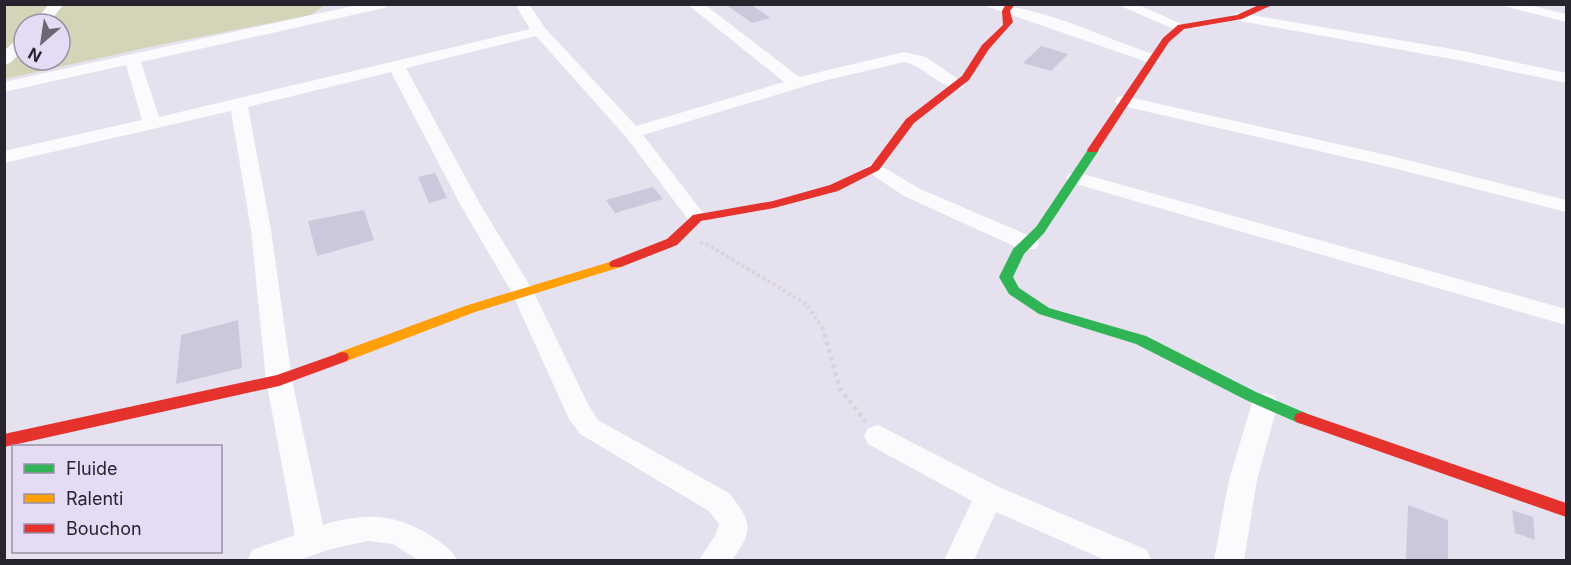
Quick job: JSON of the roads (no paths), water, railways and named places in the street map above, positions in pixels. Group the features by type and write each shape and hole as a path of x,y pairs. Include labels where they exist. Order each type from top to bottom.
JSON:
{"street":[{"path":"4,87 384,4"},
{"path":"522,4 539,31 632,133 697,218"},
{"path":"694,4 796,83"},
{"path":"987,4 1009,8 1068,28 1110,46 1153,59"},
{"path":"1123,4 1181,27"},
{"path":"1270,4 1239,17 1181,27 1166,40 1124,101 1076,178 1028,244 1018,252 1006,277 1008,285 1021,298 1047,313 1142,340 1265,403 1394,452 1566,510"},
{"path":"1503,4 1566,18"},
{"path":"4,441 279,380 522,291 639,257 672,242 697,218 774,204 834,188 875,168 910,121 966,78 985,47 1007,26 1009,8"},
{"path":"1239,17 1458,55 1566,78"},
{"path":"7,159 539,31"},
{"path":"632,133 796,83 904,57 920,60 957,84"},
{"path":"132,60 152,123"},
{"path":"396,65 470,204 522,291 578,412 589,427 719,502 734,521 730,539 714,561"},
{"path":"1124,101 1376,158 1566,206"},
{"path":"239,104 261,230 279,380 312,544"},
{"path":"875,168 929,203 1000,228 1028,244"},
{"path":"1076,178 1566,317"},
{"path":"1228,561 1243,480 1265,403"},
{"path":"878,436 989,496 1136,561"},
{"path":"959,561 989,496"},
{"path":"263,561 348,532 372,527 398,532 442,561"}]}
